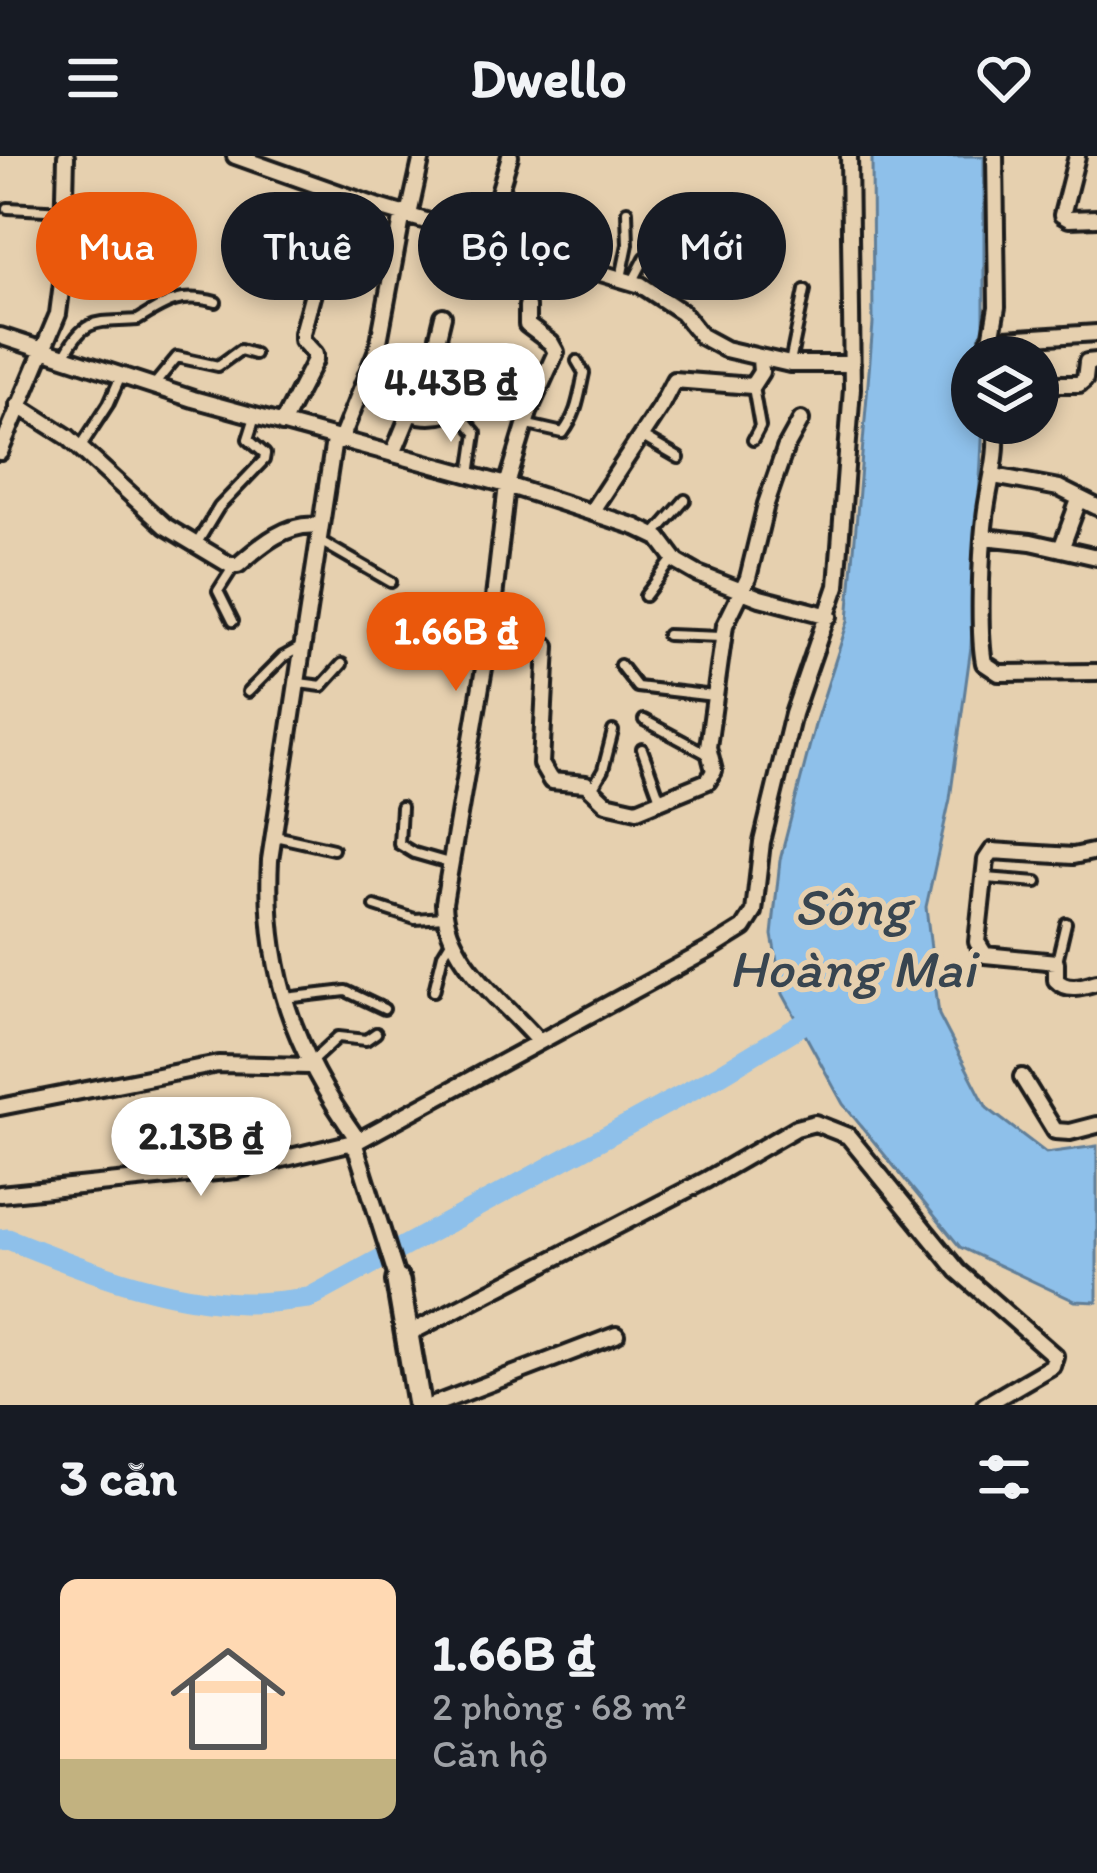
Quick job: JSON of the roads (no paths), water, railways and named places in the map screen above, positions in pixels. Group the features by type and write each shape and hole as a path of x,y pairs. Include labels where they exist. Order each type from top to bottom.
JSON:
{"street":[{"path":"65,192 66,156"},
{"path":"235,156 418,217"},
{"path":"419,1405 398,1281 380,1222 355,1142 309,1065 284,998 268,913 273,836 318,532 337,441 378,346 422,156"},
{"path":"499,192 510,156"},
{"path":"0,1194 236,1170 355,1142 744,928 754,912 762,842 793,714 837,586 851,364 849,156"},
{"path":"990,336 997,307 994,156"},
{"path":"1076,156 1062,215 1097,218"},
{"path":"613,277 663,296 706,339 790,364 851,364"},
{"path":"0,452 61,300"},
{"path":"282,424 315,360 302,340 311,300"},
{"path":"527,306 527,325 556,352 533,399 507,485 490,632 444,916 451,941 538,1041"},
{"path":"394,454 434,354 443,316"},
{"path":"1059,336 1097,334"},
{"path":"0,336 337,441 591,512 654,535 698,574 829,616"},
{"path":"591,512 674,380 752,386 761,372 760,358"},
{"path":"1059,385 1079,385 1088,362 1097,361"},
{"path":"18,405 80,448 150,514 234,566 270,539 297,527 318,532"},
{"path":"490,632 547,646 543,773 551,781 586,784 597,798 637,810 708,781 714,771 709,755 722,637 785,449 801,420"},
{"path":"995,444 984,537 981,643 986,667 1010,673 1097,673"},
{"path":"994,476 1039,483 1097,507"},
{"path":"1060,549 1079,500"},
{"path":"984,537 1097,557"},
{"path":"1097,851 1072,856 992,850 986,860 977,942 982,953 1056,962 1056,980 1061,985 1097,982"},
{"path":"0,1107 218,1064 309,1065"},
{"path":"1022,1077 1055,1131 1097,1125"},
{"path":"408,1334 706,1180 796,1128 815,1123 848,1136 958,1271 1055,1356 1052,1366 985,1405"},
{"path":"433,1405 616,1335"}],"lane":[{"path":"8,208 36,209"},
{"path":"627,211 627,281"},
{"path":"627,281 637,267"},
{"path":"790,364 805,290"},
{"path":"64,356 74,337 87,326 113,319 138,320 181,296 215,302"},
{"path":"154,386 177,357 218,366 240,350 254,354"},
{"path":"526,424 563,433 579,408 577,392 584,373 578,361"},
{"path":"80,448 122,374"},
{"path":"752,386 760,427 753,440"},
{"path":"408,414 430,421 458,413 484,397"},
{"path":"458,413 476,433 470,476"},
{"path":"196,544 220,507 264,460 265,454 248,439 256,416"},
{"path":"639,435 679,458"},
{"path":"654,535 685,500"},
{"path":"318,532 391,582"},
{"path":"645,596 674,557"},
{"path":"232,621 218,591 234,566"},
{"path":"444,624 490,632"},
{"path":"667,634 722,637"},
{"path":"248,692 283,657 302,646"},
{"path":"298,682 322,686 342,664"},
{"path":"620,665 638,687 714,696"},
{"path":"644,720 709,755"},
{"path":"592,789 603,770 613,731"},
{"path":"642,749 660,800"},
{"path":"401,807 399,844 449,863"},
{"path":"273,836 333,849"},
{"path":"984,878 1037,882"},
{"path":"375,906 416,919 444,916"},
{"path":"1056,962 1066,923"},
{"path":"434,991 451,941"},
{"path":"284,998 346,991 384,1009"},
{"path":"309,1065 338,1037 366,1040 376,1033"}],"water":[{"name":"Sông Hoàng Mai","path":"872,156 984,156 984,336 951,336 951,444 982,444 971,647 950,799 926,907 939,1015 987,1108 1046,1153 1097,1146 1097,1302 1075,1301 960,1247 843,1104 783,994 772,935 780,860 848,621 873,324"}],"waterway":[{"path":"0,1240 123,1282 183,1296 251,1303 309,1298 719,1075 823,1012"}]}
